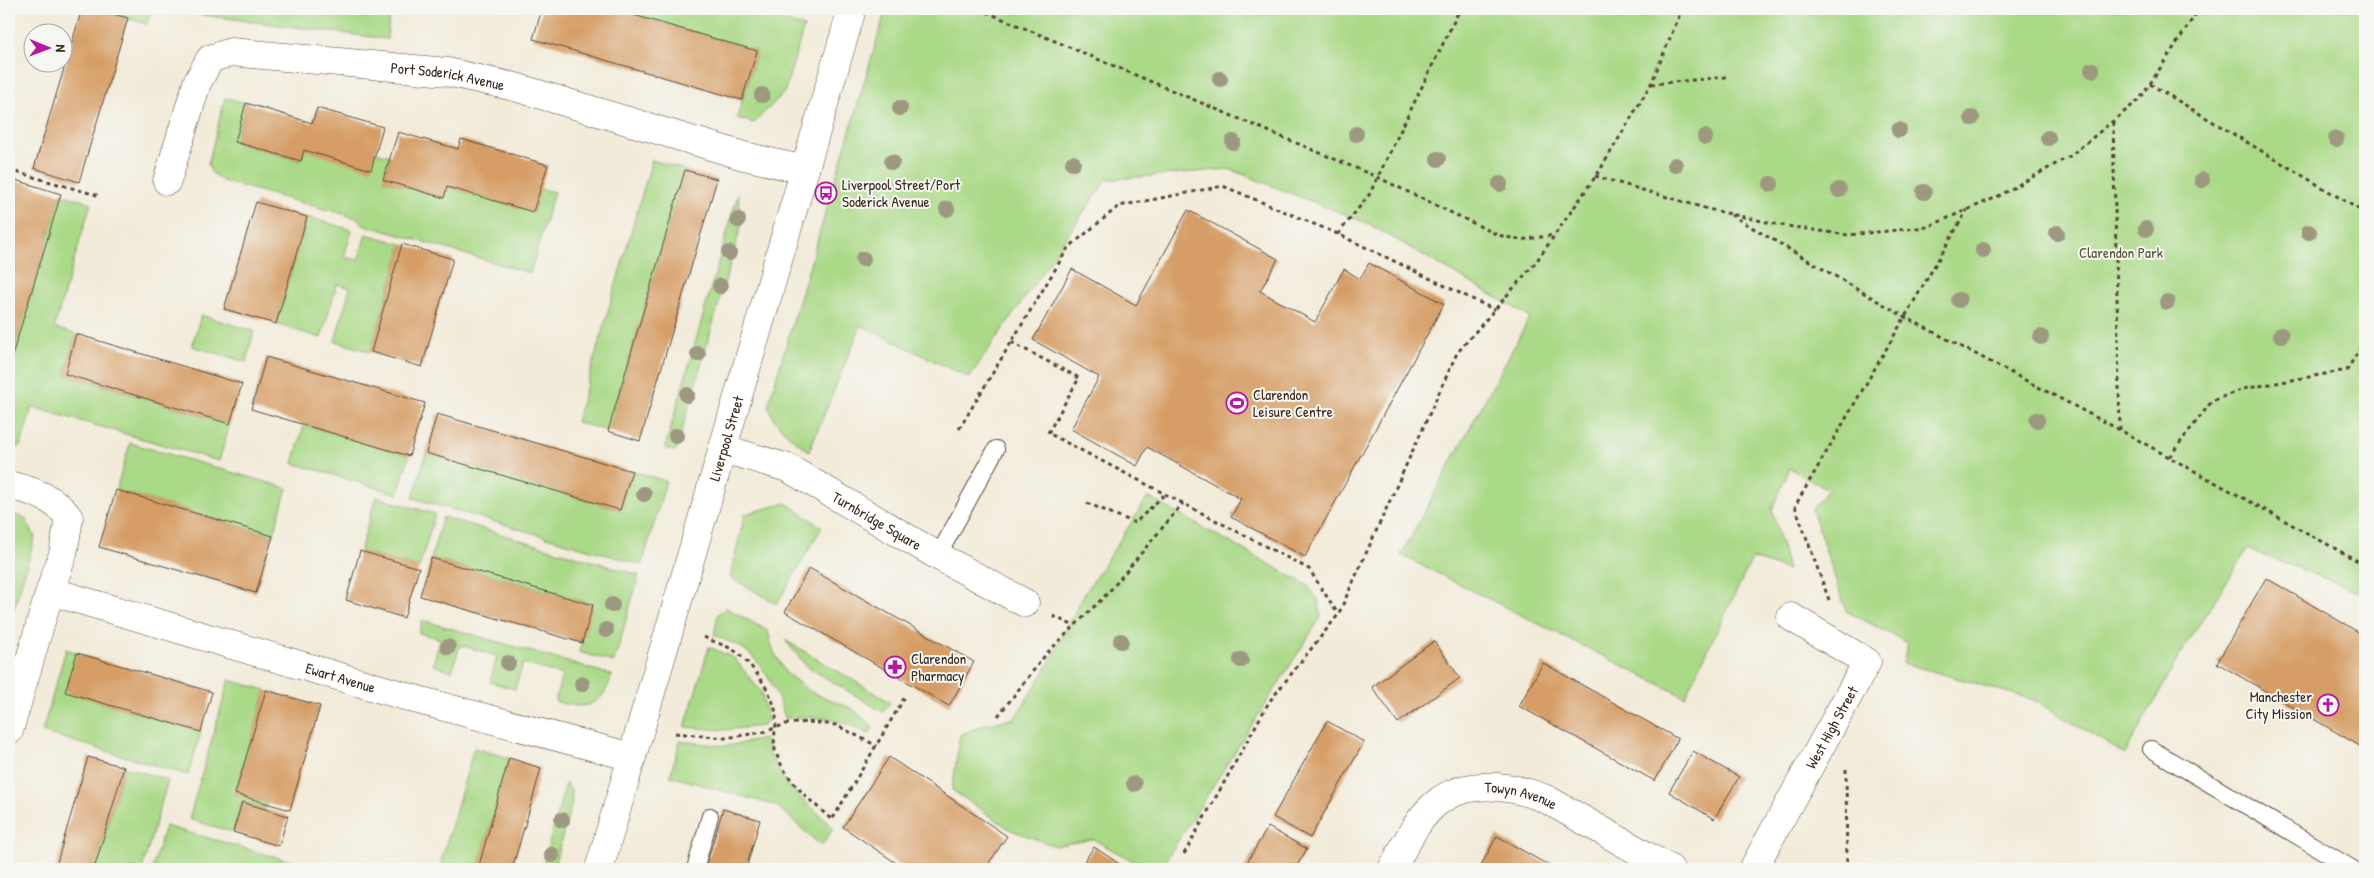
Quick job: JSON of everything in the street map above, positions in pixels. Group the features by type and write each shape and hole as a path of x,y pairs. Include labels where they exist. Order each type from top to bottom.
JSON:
{"street":[{"name":"Liverpool Street","path":"599,869 852,9"},
{"name":"Port Soderick Avenue","path":"167,181 197,83 210,59 231,52 446,72 516,87 744,156 805,170"},
{"name":"Turnbridge Square","path":"724,449 788,468 938,556 1025,603"},
{"path":"9,485 47,498 61,506 69,518 64,554 50,592 9,731"},
{"name":"Ewart Avenue","path":"50,592 418,700 632,757"},
{"name":"West High Street","path":"1753,869 1867,662 1791,618"},
{"name":"Towyn Avenue","path":"1392,869 1416,826 1429,810 1444,797 1480,786 1502,786 1525,790 1546,799 1670,869"}],"lane":[{"path":"938,556 996,449"},
{"path":"2151,749 2353,869"},
{"path":"695,869 710,816"}],"path":[{"path":"979,9 1377,178 1498,235 1520,240 1555,235"},
{"path":"1338,234 1369,195 1460,9"},
{"path":"1184,854 1269,702 1338,615 1457,353 1536,262 1595,176 1651,84 1682,9"},
{"path":"1595,176 1726,213 1780,225 1848,235 1927,227 1997,197 2070,156 2140,99 2199,9"},
{"path":"1651,84 1726,77"},
{"path":"2150,84 2365,213"},
{"path":"2112,121 2120,430"},
{"path":"9,170 100,196"},
{"path":"959,429 1068,248 1119,206 1223,186 1338,234 1495,310"},
{"path":"1847,650 1796,506 1967,210"},
{"path":"1726,213 1905,317 2120,430 2365,565"},
{"path":"2169,457 2212,401 2243,389 2347,370 2365,340"},
{"path":"1011,342 1079,378 1048,433 1309,568 1338,615"},
{"path":"1087,503 1135,524 1165,494"},
{"path":"998,716 1047,653 1108,592 1183,503"},
{"path":"704,636 738,652 754,670 766,688 774,709 776,719 774,728 775,752 789,780 832,820 906,695"},
{"path":"676,733 725,738 808,722 836,725 877,746"},
{"path":"1822,744 1846,767 1847,869"}],"green space":[{"path":"95,9 152,9 146,24"},
{"path":"156,9 390,9 387,39"},
{"path":"613,9 741,9 804,27 784,93 754,123 737,118 757,51"},
{"name":"Clarendon Park","path":"886,9 2365,9 2365,594 2248,549 2183,649 2125,754 2034,700 1903,663 1908,643 1846,611 1812,509 1828,490 1790,468 1772,509 1788,570 1752,559 1685,697 1401,555 1530,317 1369,224 1229,169 1106,180 969,378 861,325 809,451 790,437 775,420 768,406"},
{"path":"225,98 246,103 235,142 301,161 304,150 376,152 390,156 384,180 443,198 447,187 533,212 540,189 554,192 530,273 365,225 357,218 223,181 211,172 208,164"},
{"path":"652,160 685,170 608,431 576,422"},
{"path":"61,194 91,203 54,328 76,334 65,374 230,424 219,461 32,407 21,445 9,451 9,368"},
{"path":"738,194 742,223 676,451 665,448"},
{"path":"307,217 352,230 344,257 358,260 366,234 402,244 371,352 335,341 350,288 337,284 321,338 276,324"},
{"path":"201,315 254,331 246,362 192,346"},
{"path":"304,425 409,456 398,494 293,463"},
{"path":"130,443 287,488 273,536 116,490"},
{"path":"426,453 620,510 632,471 666,481 642,565 413,498"},
{"path":"376,497 435,514 419,568 360,551"},
{"path":"1148,497 1307,585 1318,599 1321,617 1160,869 1147,869 1093,839 1055,846 1011,830 952,790 960,735 983,725 1015,718 1048,665 1082,598"},
{"path":"786,503 822,527 777,604 730,577 745,514"},
{"path":"9,513 25,518 35,537 9,626"},
{"path":"443,517 639,575 614,662 579,652 592,604 431,558"},
{"path":"726,608 768,631 773,650 785,672 809,691 853,709 873,727 869,734 858,728 828,719 808,717 785,718 774,688 762,668 748,652 714,635 718,614"},
{"path":"422,620 612,675 608,686 598,700 583,706 565,704 555,701 562,675 523,663 515,689 490,682 497,656 460,645 452,671 433,665 440,639 419,633"},
{"path":"785,640 890,702 883,712 806,666"},
{"path":"709,647 734,658 761,692 768,720 763,726 723,730 685,727"},
{"path":"66,649 77,653 66,692 201,732 188,775 42,732"},
{"path":"229,680 266,690 235,794 267,803 265,809 242,802 233,832 189,819"},
{"path":"764,739 768,745 769,753 786,784 834,828 821,846 777,806 670,776 680,741 727,746"},
{"path":"474,748 509,758 478,869 439,869"},
{"path":"124,767 168,780 142,869 95,869"},
{"path":"566,783 571,791 572,803 553,869 542,869"},
{"path":"165,826 318,869 152,869"}],"building":[{"path":"82,9 95,9 128,18 79,182 34,168 63,72 72,72 72,42"},
{"path":"542,9 613,9 757,51 742,100 533,39"},
{"path":"246,103 312,123 317,108 383,127 371,170 304,150 301,161 235,142"},
{"path":"398,132 458,149 461,139 548,165 533,212 447,187 444,198 383,180"},
{"path":"685,170 717,179 640,441 608,431"},
{"path":"9,178 61,194 9,366"},
{"path":"256,202 307,217 276,324 224,309"},
{"name":"Clarendon Leisure Centre","path":"1188,210 1278,259 1260,291 1315,322 1344,269 1360,279 1369,263 1444,304 1305,557 1231,517 1241,499 1147,447 1137,466 1071,429 1099,377 1033,340 1072,269 1136,305"},
{"path":"402,244 453,259 422,367 371,352"},
{"path":"76,334 242,384 230,424 65,374"},
{"path":"266,357 425,403 409,456 251,409"},
{"path":"437,414 632,471 620,510 426,453"},
{"path":"116,490 273,536 256,593 99,547"},
{"path":"360,551 419,568 404,618 346,600"},
{"path":"431,558 593,605 582,643 420,596"},
{"path":"809,568 974,662 949,706 785,612"},
{"name":"Manchester City Mission","path":"2266,578 2365,636 2365,749 2217,663"},
{"path":"1434,641 1460,678 1398,723 1372,687"},
{"path":"77,653 212,692 201,732 65,692"},
{"path":"1543,663 1678,739 1655,781 1519,706"},
{"path":"266,690 320,706 290,810 235,794"},
{"path":"1327,721 1364,742 1310,838 1273,817"},
{"path":"1693,751 1739,777 1714,819 1669,792"},
{"path":"88,757 124,767 105,833 94,869 55,869"},
{"path":"889,757 1007,836 985,869 905,869 843,827"},
{"path":"509,758 541,768 532,801 512,869 478,869"},
{"path":"242,802 288,816 279,846 233,832"},
{"path":"723,809 760,820 746,869 705,869"},
{"path":"1268,827 1307,849 1295,869 1243,869"},
{"path":"1497,836 1555,869 1479,869"},
{"path":"1094,847 1127,869 1079,869"}],"place":[{"name":"Liverpool Street/Port Soderick Avenue","path":"826,193"},
{"name":"Clarendon Leisure Centre","path":"1237,403"},
{"name":"Clarendon Pharmacy","path":"895,667"},
{"name":"Manchester City Mission","path":"2328,705"}]}
